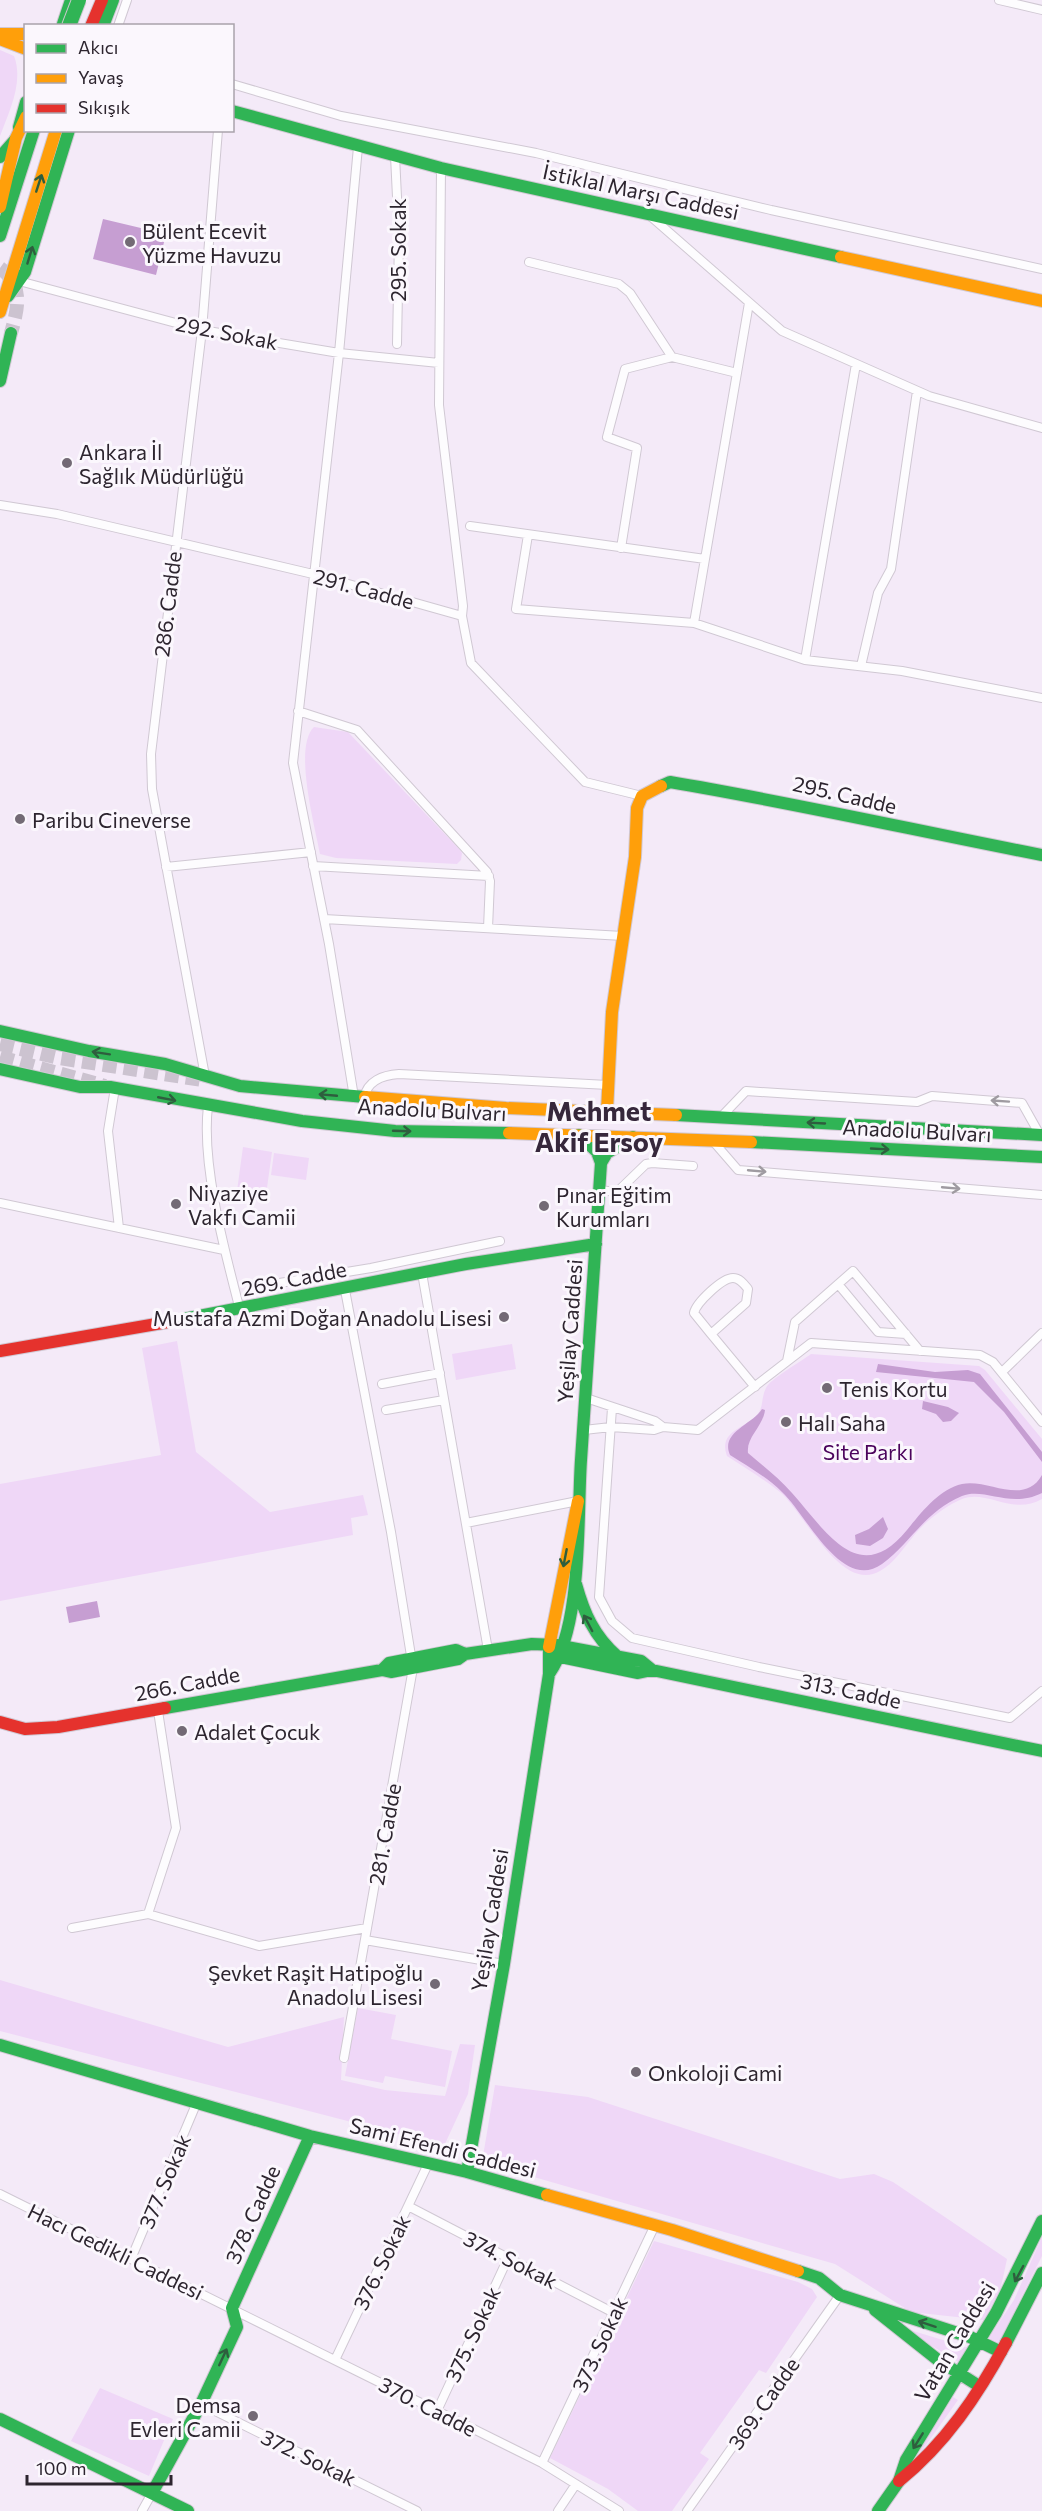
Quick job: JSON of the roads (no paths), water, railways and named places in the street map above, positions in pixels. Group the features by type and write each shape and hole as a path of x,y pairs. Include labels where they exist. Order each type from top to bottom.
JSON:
{"main road":[{"path":"68,23 71,0"},
{"path":"68,23 80,0"},
{"path":"93,24 102,0"},
{"path":"104,24 113,0"},
{"path":"0,34 14,32 24,34"},
{"path":"0,39 23,50"},
{"path":"0,207 24,109"},
{"name":"İstiklal Marşı Caddesi","path":"234,112 441,168 1042,301"},
{"path":"0,157 16,138 24,121"},
{"path":"0,236 33,132"},
{"path":"1,309 14,259 55,132"},
{"path":"1,309 25,272 68,132"},
{"path":"0,381 11,333"},
{"name":"295. Cadde","path":"642,796 670,782 790,802 864,820 1042,855"},
{"path":"607,1111 612,1012 635,857 637,808 642,796"},
{"name":"Anadolu Bulvarı","path":"0,1031 89,1052 165,1064 240,1086 359,1098 506,1108 607,1111 1041,1135"},
{"name":"Anadolu Bulvarı","path":"0,1069 80,1088 112,1088 302,1121 395,1131 711,1140 1042,1157"},
{"path":"579,1135 597,1152 601,1163"},
{"path":"601,1163 607,1153 633,1137"},
{"name":"Yeşilay Caddesi","path":"555,1650 578,1501 601,1163"},
{"name":"269. Cadde","path":"0,1351 240,1310 422,1273 596,1244"},
{"name":"Yeşilay Caddesi","path":"467,2172 504,1964 549,1674 575,1580 579,1543 578,1501"},
{"path":"575,1580 584,1615 592,1630 618,1656"},
{"name":"266. Cadde","path":"0,1722 37,1729 158,1711 382,1670 391,1672 456,1650 465,1654 532,1644 555,1650"},
{"name":"313. Cadde","path":"555,1650 618,1656 641,1661 652,1670"},
{"name":"313. Cadde","path":"555,1650 638,1673 652,1670 1042,1751"},
{"name":"Sami Efendi Caddesi","path":"0,2045 310,2136 467,2172 655,2225 819,2278 840,2295 979,2341 1001,2352"},
{"name":"378. Cadde","path":"232,2308 310,2136"},
{"name":"Vatan Caddesi","path":"878,2511 899,2481 906,2460 1000,2310 1042,2221"},
{"name":"Vatan Caddesi","path":"899,2481 927,2459 979,2386 1001,2352 1042,2273"},
{"path":"1027,2304 1042,2303"},
{"name":"Sami Efendi Caddesi","path":"870,2305 959,2374 979,2386"},
{"path":"152,2493 201,2404 237,2327 232,2308"},
{"path":"0,2419 188,2511"}],"street":[{"path":"119,24 127,0"},
{"path":"999,0 1042,10"},
{"path":"234,85 341,116 536,153 771,210 1042,269"},
{"name":"286. Cadde","path":"205,1076 152,789 151,754 202,330 218,132"},
{"path":"358,147 339,354 293,762 359,1098"},
{"name":"295. Sokak","path":"395,156 399,238 397,344"},
{"path":"441,168 439,405 464,606 462,616 471,663 585,782 642,796"},
{"path":"648,214 782,331 917,391 1042,428"},
{"path":"529,262 619,284 625,288 672,357"},
{"name":"292. Sokak","path":"19,281 202,330 339,354 439,363"},
{"path":"694,623 749,303"},
{"path":"621,548 637,448 607,437 619,381 625,369 672,357 737,373"},
{"path":"805,660 856,364"},
{"path":"861,666 878,592 891,569 917,391"},
{"name":"291. Cadde","path":"0,505 57,514 313,574 462,616"},
{"path":"470,526 705,559"},
{"path":"528,535 516,609 694,623 805,660 902,671 1042,698"},
{"path":"297,711 357,730 487,872 489,876 488,928"},
{"path":"166,867 311,852"},
{"path":"313,866 489,876"},
{"path":"324,919 623,936"},
{"path":"359,1098 373,1082 399,1074 608,1085"},
{"path":"112,1088 108,1131 120,1228"},
{"path":"721,1118 746,1091 917,1102 932,1096 1022,1103 1041,1135"},
{"path":"208,1106 205,1132 224,1250 240,1310"},
{"path":"711,1140 738,1170 1042,1196"},
{"path":"599,1190 617,1192 646,1164 693,1166"},
{"path":"0,1203 224,1250"},
{"path":"255,1287 371,1268 500,1241"},
{"path":"371,1268 374,1283"},
{"path":"788,1361 795,1322 853,1271 920,1351"},
{"path":"422,1273 488,1650"},
{"path":"711,1334 746,1303 748,1289 741,1281 734,1278 726,1280 696,1305 694,1313 711,1334 755,1387"},
{"path":"838,1284 878,1332 906,1334"},
{"path":"345,1290 413,1663"},
{"path":"1002,1372 1042,1334"},
{"path":"584,1430 611,1427 654,1430 663,1427 698,1430 812,1343 980,1354 993,1362 1042,1422"},
{"path":"382,1384 440,1373"},
{"path":"586,1398 655,1421 663,1427"},
{"path":"386,1410 444,1400"},
{"path":"612,1408 599,1597 612,1621 632,1638 759,1667 1010,1718 1042,1691"},
{"path":"466,1523 578,1501"},
{"name":"281. Cadde","path":"344,2058 413,1663"},
{"path":"148,1914 176,1828 158,1711"},
{"path":"72,1928 148,1914 259,1946 367,1928"},
{"path":"365,1940 504,1964"},
{"name":"377. Sokak","path":"131,2259 197,2102"},
{"name":"376. Sokak","path":"335,2360 428,2164"},
{"name":"Hacı Gedikli Caddesi","path":"0,2194 232,2308"},
{"name":"374. Sokak","path":"408,2206 614,2313"},
{"name":"373. Sokak","path":"542,2463 655,2225"},
{"name":"375. Sokak","path":"436,2411 508,2258"},
{"name":"369. Cadde","path":"687,2511 840,2295"},
{"name":"370. Cadde","path":"232,2308 542,2463 620,2511"},
{"name":"372. Sokak","path":"201,2404 417,2511"},
{"path":"558,2511 576,2484"},
{"path":"142,2511 152,2493"}],"tunnel":[{"path":"0,268 8,275 16,289 16,315 11,333"},
{"path":"0,1044 59,1058 202,1080"},
{"path":"0,1057 105,1086"}],"place":[{"name":"Bülent Ecevit Yüzme Havuzu","path":"130,242"},
{"name":"Ankara İl Sağlık Müdürlüğü","path":"67,463"},
{"name":"Paribu Cineverse","path":"20,819"},
{"name":"Niyaziye Vakfı Camii","path":"176,1204"},
{"name":"Pınar Eğitim Kurumları","path":"544,1206"},
{"name":"Mustafa Azmi Doğan Anadolu Lisesi","path":"504,1317"},
{"name":"Tenis Kortu","path":"827,1388"},
{"name":"Halı Saha","path":"786,1422"},
{"name":"Adalet Çocuk","path":"182,1731"},
{"name":"Şevket Raşit Hatipoğlu Anadolu Lisesi","path":"435,1984"},
{"name":"Onkoloji Cami","path":"636,2072"},
{"name":"Demsa Evleri Camii","path":"253,2416"}],"district":[{"name":"Mehmet Akif Ersoy","path":"599,1126"}],"park label":[{"name":"Site Parkı","path":"868,1451"}]}
